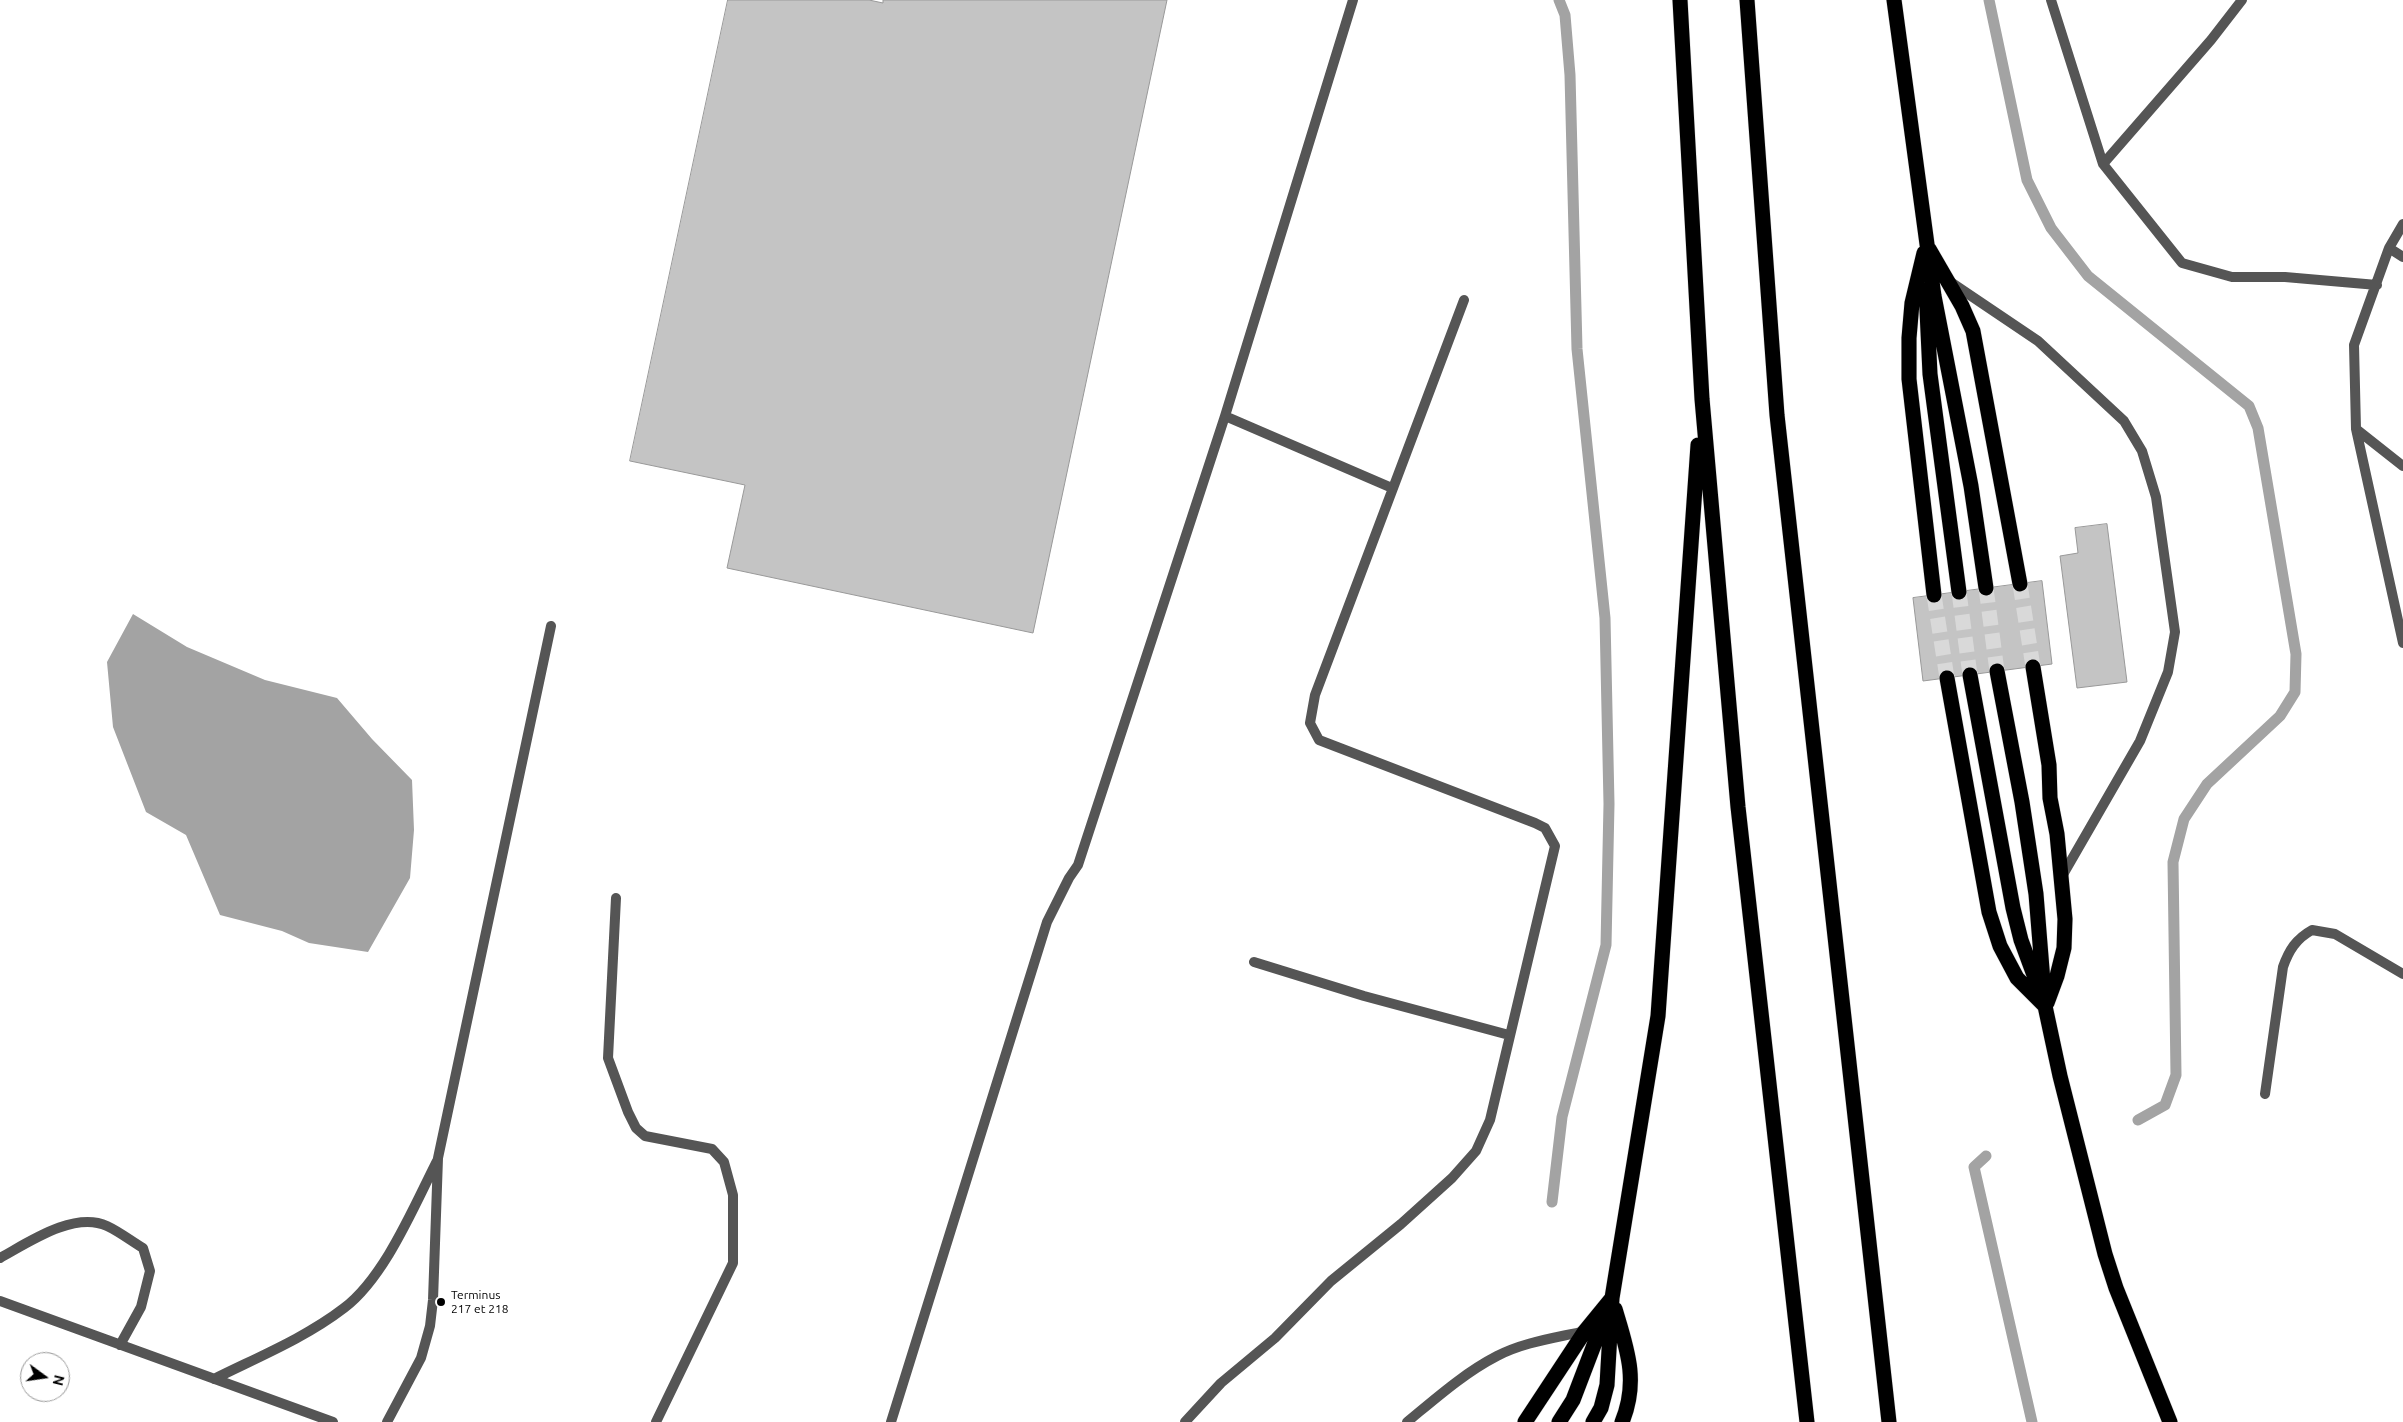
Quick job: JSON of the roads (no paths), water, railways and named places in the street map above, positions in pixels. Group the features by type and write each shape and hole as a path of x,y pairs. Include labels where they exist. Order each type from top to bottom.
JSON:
{"highway":[{"path":"1680,0 1702,399 1738,807 1807,1422"},
{"path":"1747,0 1777,415 1889,1422"},
{"path":"1894,0 1934,296 1971,486 1986,588"},
{"path":"1926,244 1947,279 1973,331 2020,584"},
{"path":"1926,244 1930,374 1959,592"},
{"path":"1926,244 1912,303 1909,338 1909,379 1934,595"},
{"path":"1593,1422 1601,1408 1607,1385 1612,1298 1658,1016 1702,399"},
{"path":"2033,667 2049,765 2050,798 2057,834 2065,919 2064,948 2057,976 2045,1006"},
{"path":"1997,671 2036,894 2045,1006 2060,1076 2105,1254 2116,1288 2170,1422"},
{"path":"1970,675 2013,908 2021,940 2045,1006"},
{"path":"1947,678 1989,912 2000,946 2017,978 2045,1006"},
{"path":"1525,1422 1585,1331 1612,1298"},
{"path":"1559,1422 1573,1400 1612,1298"},
{"path":"1612,1298 1630,1359 1631,1390 1622,1422"}],"street":[{"path":"891,1422 1047,922 1069,878 1078,865 1225,416 1353,0"},
{"path":"2050,0 2103,164 2182,263 2232,277 2285,277 2377,285"},
{"path":"2103,164 2211,40 2242,0"},
{"path":"2403,224 2389,248 2354,345 2356,429 2403,643"},
{"path":"2389,248 2403,257"},
{"path":"1947,279 2038,341 2124,421 2142,450 2156,497 2175,632 2168,672 2140,741 2060,879"},
{"path":"1185,1422 1221,1383 1275,1338 1331,1281 1401,1224 1452,1178 1476,1151 1490,1120 1555,846 1544,828 1535,823 1319,740 1310,723 1314,695 1464,300"},
{"path":"1225,416 1392,488"},
{"path":"2356,429 2403,466"},
{"path":"387,1422 421,1358 430,1326 433,1300 438,1158 551,626"},
{"path":"616,898 608,1058 628,1112 636,1128 645,1136 712,1149 724,1162 733,1195 733,1263 656,1422"},
{"path":"2265,1094 2283,966 2290,948 2301,936 2312,930 2335,934 2403,974"},
{"path":"1254,962 1364,996 1509,1035"},
{"path":"214,1379 300,1337 345,1308 367,1284 396,1242 438,1158"},
{"path":"0,1258 45,1233 72,1222 105,1225 143,1248 150,1271 141,1307 120,1345"},
{"path":"0,1301 333,1422"},
{"path":"1408,1422 1458,1381 1496,1356 1523,1346 1585,1331"}],"waterway":[{"path":"1552,1202 1562,1117 1606,945 1609,804 1605,618 1577,349 1570,75 1565,15 1559,0"},
{"path":"1989,0 2027,180 2051,228 2088,276 2249,406 2258,428 2296,654 2295,692 2280,716 2207,784 2184,819 2173,862 2176,1075 2165,1105 2138,1120"},
{"path":"1986,1156 1974,1167 2032,1422"}],"tunnel":[{"path":"2020,584 2033,667"},
{"path":"1986,588 1997,671"},
{"path":"1959,592 1970,675"},
{"path":"1934,595 1947,678"}],"place":[{"name":"Terminus 217 et 218","path":"441,1302"}]}
